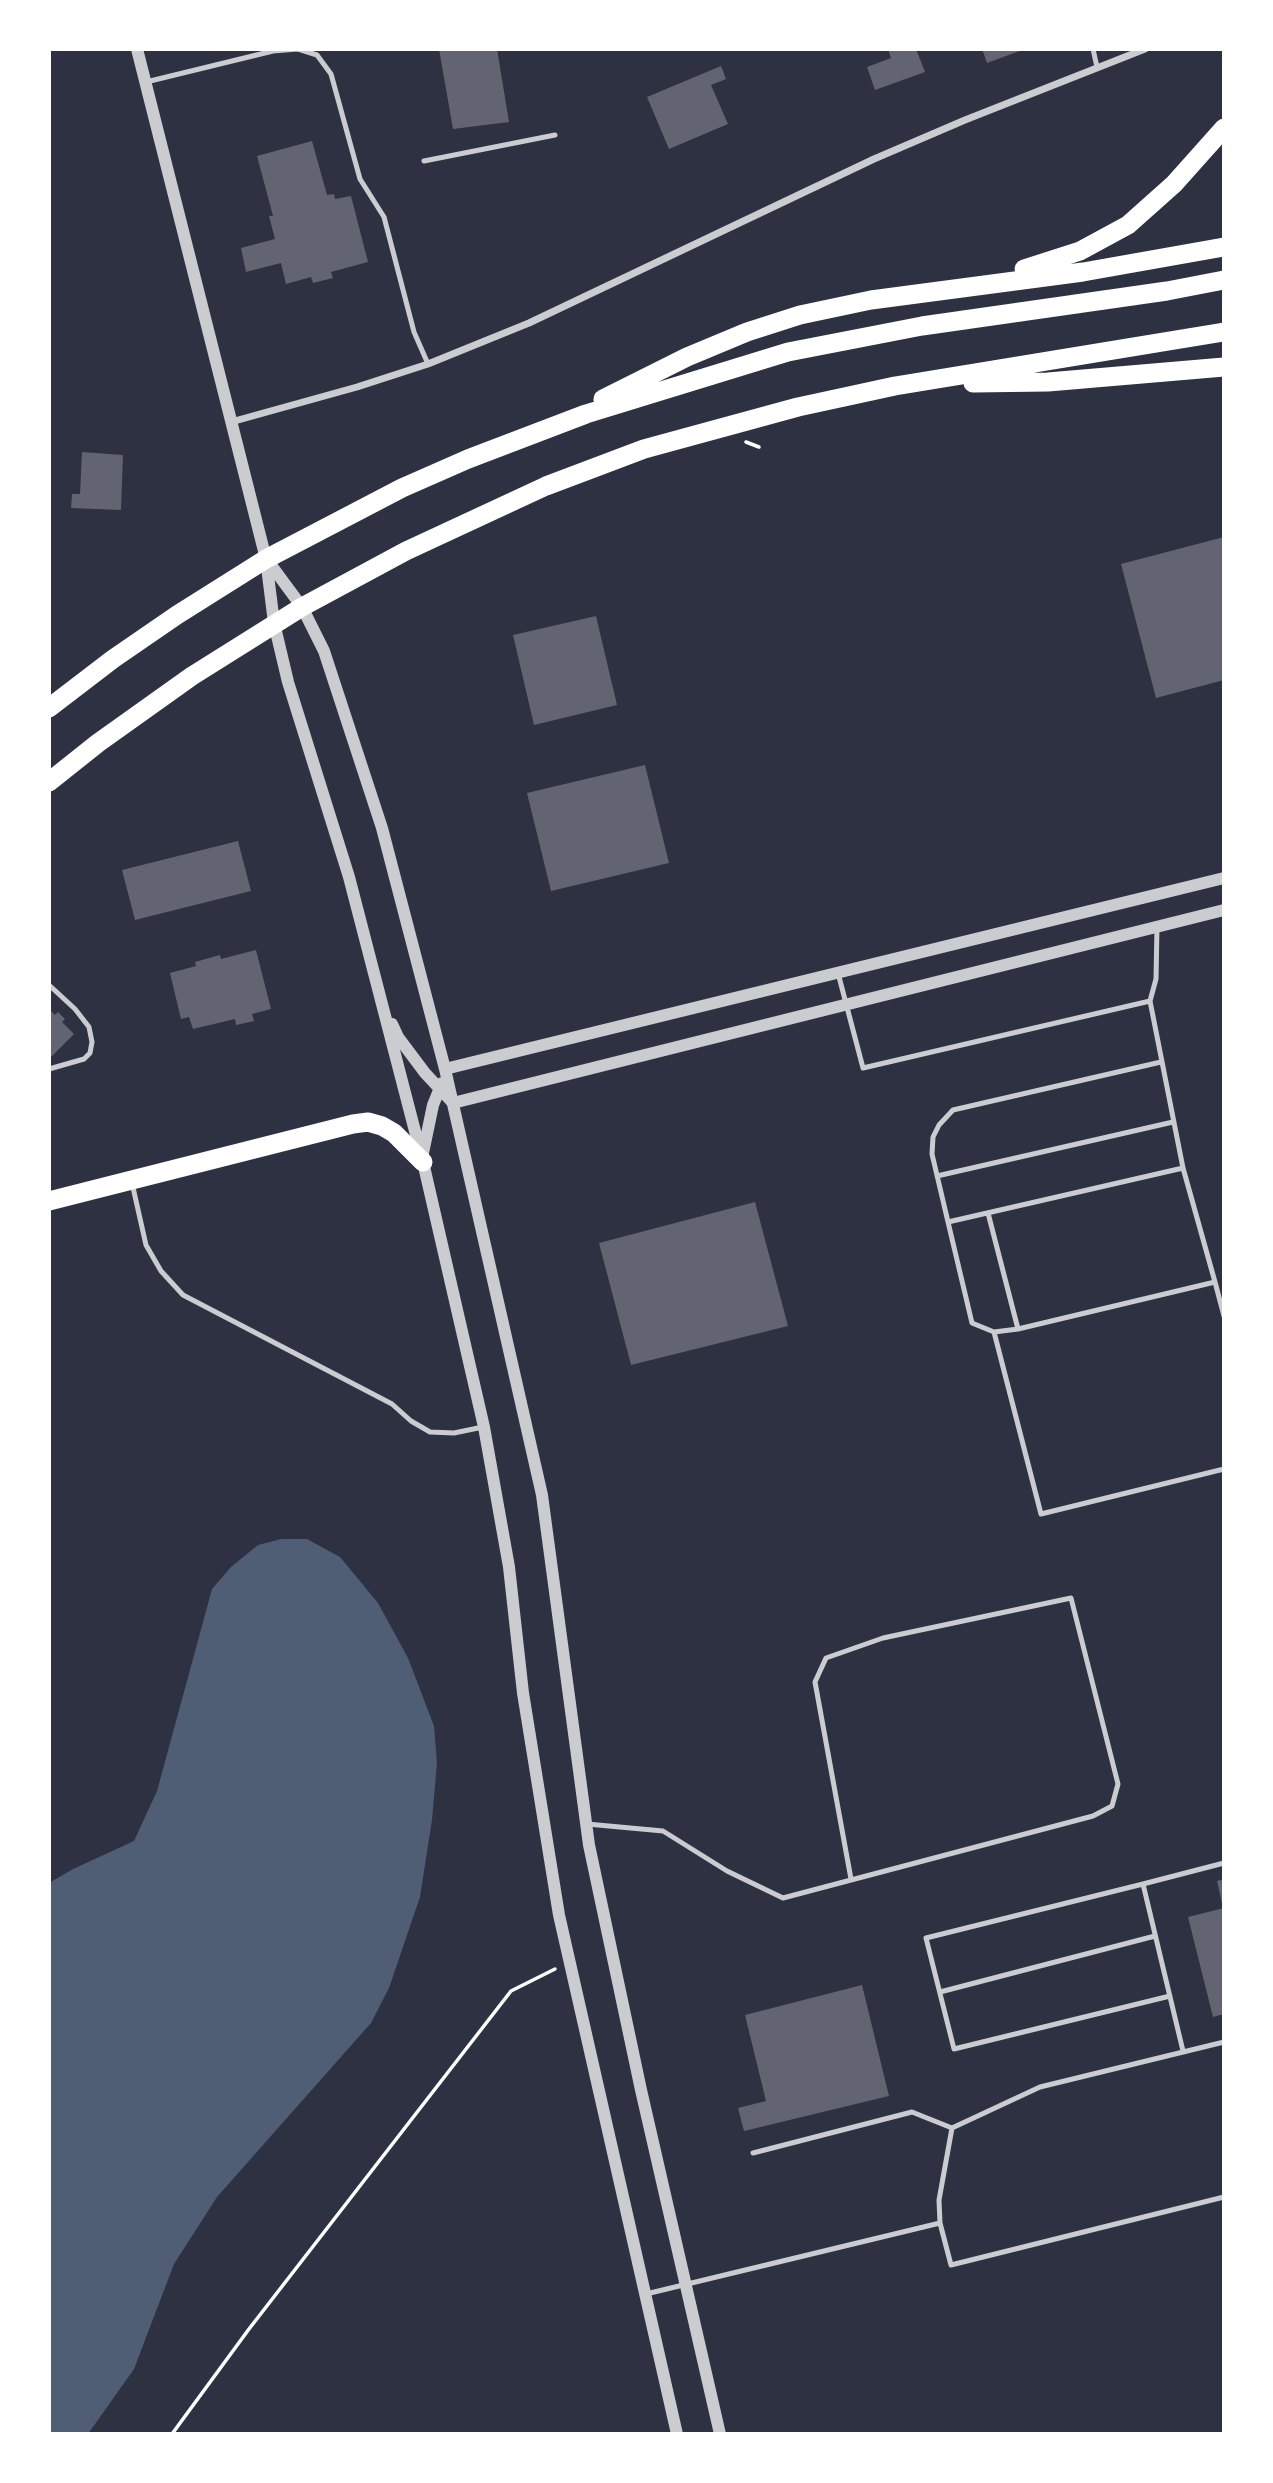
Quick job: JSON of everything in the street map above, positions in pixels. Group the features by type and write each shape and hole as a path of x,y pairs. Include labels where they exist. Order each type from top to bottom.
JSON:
{"highway":[{"path":"526,436 687,357 800,314 931,290 1042,265 1080,251 1128,226 1174,184 1224,128"},
{"path":"931,290 1083,272 1224,247"},
{"path":"49,708 168,621 266,559 402,488 468,458 586,414 788,352 922,326 1167,291 1224,280"},
{"path":"49,782 148,707 274,623 406,551 546,486 632,454 798,407 895,386 1224,332"},
{"path":"895,386 1048,382 1224,367"},
{"path":"49,1201 368,1122 394,1133 423,1162"}],"street":[{"path":"137,49 266,559 274,623 288,682 349,877 423,1162 484,1427 509,1567 523,1693 559,1915 677,2434"},
{"path":"231,422 358,387 428,364 529,323 874,159 1145,49"},
{"path":"266,559 302,607 324,651 382,828 445,1069 542,1495 586,1824 641,2090 720,2434"},
{"path":"445,1069 1224,878"},
{"path":"453,1103 1224,910"},
{"path":"380,1000 398,1037 453,1103"},
{"path":"423,1162 423,1145 445,1069"}],"lane":[{"path":"145,82 273,51 298,49 317,55 331,74 360,179 384,217 414,332 428,364"},
{"path":"1093,49 1097,67"},
{"path":"424,161 555,135"},
{"path":"1157,927 1156,979 1150,1001 1183,1168 1224,1316"},
{"path":"838,973 863,1068 1150,1001"},
{"path":"49,985 75,1009 89,1027 92,1042 90,1053 84,1059 49,1069"},
{"path":"1161,1062 953,1110 939,1125 933,1137 932,1154 972,1323 994,1332 1018,1329 1215,1282"},
{"path":"937,1176 1173,1122"},
{"path":"948,1222 1183,1168"},
{"path":"132,1180 146,1245 161,1271 183,1295 392,1404 411,1422 430,1432 454,1433 484,1427"},
{"path":"988,1213 1018,1329"},
{"path":"994,1332 1041,1514 1224,1469"},
{"path":"586,1824 663,1831 727,1871 783,1898 1093,1816 1112,1806 1118,1784 1071,1598 883,1638 827,1658 815,1682 851,1879"},
{"path":"1170,1996 954,2049 926,1938 1224,1863"},
{"path":"1143,1884 1183,2051"},
{"path":"940,1992 1155,1936"},
{"path":"753,2153 912,2112 952,2128 1040,2087 1224,2042"},
{"path":"952,2128 939,2200 940,2223 951,2265 1224,2197"},
{"path":"645,2294 940,2223"}],"path":[{"path":"172,2434 249,2329 512,1991 570,1962"}],"water":[{"path":"281,1539 307,1539 340,1557 378,1603 408,1658 434,1726 437,1763 432,1820 420,1897 389,1988 371,2023 217,2197 174,2264 134,2369 88,2434 49,2434 49,1883 134,1841 157,1791 212,1589 231,1567 258,1545"}],"building":[{"path":"439,49 497,49 509,122 453,129"},
{"path":"888,49 916,49 925,72 875,90 867,67 891,58"},
{"path":"982,49 1025,49 987,63"},
{"path":"721,66 726,79 711,85 728,124 669,149 647,97"},
{"path":"312,141 327,195 334,194 335,199 351,196 368,262 331,272 333,278 313,283 311,277 286,284 281,263 246,272 241,248 275,239 269,216 273,216 257,156"},
{"path":"82,452 123,455 121,510 71,508 72,494 80,494"},
{"path":"1224,537 1224,680 1156,698 1121,564"},
{"path":"596,616 617,705 534,725 513,635"},
{"path":"645,765 669,863 551,891 527,793"},
{"path":"238,841 251,891 135,920 122,870"},
{"path":"256,950 271,1009 252,1014 254,1021 236,1025 235,1019 193,1029 189,1017 181,1019 170,973 196,966 195,962 220,955 221,959"},
{"path":"49,1009 55,1015 58,1012 65,1019 62,1022 74,1034 49,1059"},
{"path":"755,1202 788,1326 631,1365 599,1243"},
{"path":"1224,1879 1224,1908 1223,1908 1217,1881"},
{"path":"1224,1908 1224,2014 1213,2017 1188,1917"},
{"path":"862,1985 889,2096 744,2131 738,2108 766,2101 745,2015"}]}
